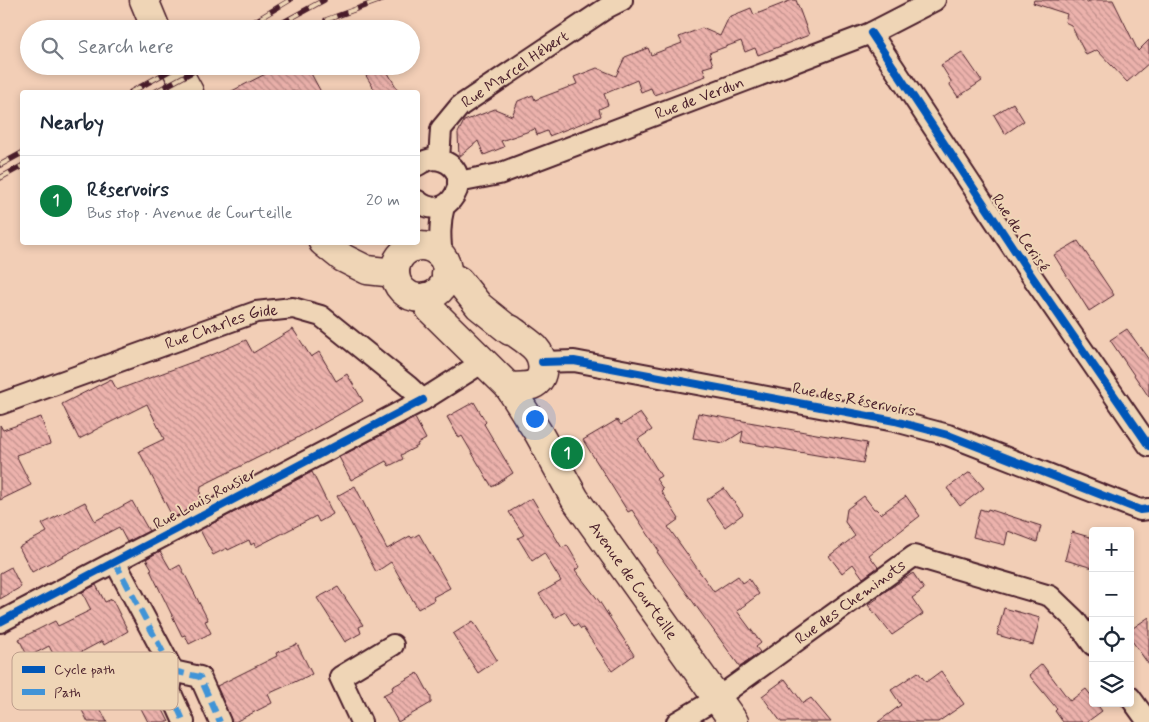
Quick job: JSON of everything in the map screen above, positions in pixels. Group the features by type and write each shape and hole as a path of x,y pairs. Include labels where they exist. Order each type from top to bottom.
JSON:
{"street":[{"path":"144,0 152,20"},
{"name":"Rue Marcel Hébert","path":"439,159 441,129 460,106 608,7 622,0"},
{"name":"Rue de Verdun","path":"458,182 499,174 871,33 935,0"},
{"name":"Rue de Cerisé","path":"871,33 1029,272 1149,446"},
{"path":"180,75 188,90"},
{"path":"420,164 424,161 439,159 446,162 457,174 458,182 454,196 444,206 440,221 439,236 444,266 442,286 437,292 426,297 414,297 400,288 396,281 395,273 399,257 410,246 428,246 435,250 444,266 479,306 535,348 540,354 539,372 531,385 509,387"},
{"path":"420,202 431,208 444,206"},
{"path":"327,245 343,258 367,270 395,273"},
{"name":"Avenue de Courteille","path":"426,297 430,308 509,387 539,434 575,499 734,722"},
{"name":"Rue Charles Gide","path":"0,404 256,312 294,308 322,316 423,400"},
{"name":"Rue des Réservoirs","path":"539,372 574,361 895,421 948,435 1140,510 1149,509"},
{"name":"Rue Louis Rousier","path":"0,622 423,400 483,362"},
{"name":"Avenue de Courteille","path":"539,372 539,434"},
{"name":"Rue des Cheminots","path":"716,699 914,556 1050,596 1075,620 1089,639"},
{"path":"115,562 163,652"},
{"path":"362,722 340,678 393,645"},
{"path":"178,672 200,677 220,722"},
{"path":"677,722 716,699"},
{"path":"1134,703 1148,722"},
{"path":"178,709 184,722"}],"building":[{"path":"796,0 809,35 758,55 755,48 745,52 741,41 709,53 713,65 703,68 706,76 654,95 651,88 641,92 637,80 604,94 608,105 599,109 601,116 549,136 547,131 537,135 535,129 501,141 504,147 484,155 478,141 459,157 458,133 464,121 495,109 512,116 518,101 533,95 535,100 577,84 574,77 597,68 616,76 625,57 648,48 651,55 682,43 679,37 702,28 720,36 729,17 751,8 754,15"},
{"path":"1034,0 1081,0 1087,2 1093,0 1113,0 1138,51 1149,40 1149,63 1127,82 1097,50 1086,55 1071,25 1065,22 1067,14 1033,3"},
{"path":"962,52 982,81 958,97 941,65"},
{"path":"263,75 312,75 320,90 234,90"},
{"path":"366,75 389,75 398,90 375,90"},
{"path":"1013,103 1024,121 1005,134 994,115"},
{"path":"1078,241 1114,295 1089,311 1054,255"},
{"path":"293,329 311,357 319,352 336,381 347,374 363,401 297,438 201,486 199,504 173,518 139,451 164,439 147,404 79,439 62,404 111,379 117,390 246,340 253,353"},
{"path":"1127,329 1149,360 1149,397 1110,340"},
{"path":"474,402 486,422 484,424 513,473 492,487 462,436 459,438 447,417"},
{"path":"640,413 652,430 638,439 661,476 656,479 663,489 661,491 679,519 668,527 714,592 738,576 743,583 749,579 759,594 737,611 761,643 756,647 760,652 740,667 657,552 659,551 632,510 628,512 583,440 617,420 621,425"},
{"path":"698,413 867,443 863,463 741,442 743,431 724,443 693,438"},
{"path":"41,417 50,444 16,455 31,485 0,500 0,425 3,430"},
{"path":"415,418 426,439 417,444 418,446 401,455 403,459 389,466 386,461 351,480 339,457"},
{"path":"312,472 333,514 319,522 316,516 256,547 254,543 251,545 249,540 213,555 200,530"},
{"path":"970,472 984,488 960,506 947,488"},
{"path":"355,486 387,549 410,536 412,538 419,534 450,588 433,597 434,600 418,609 391,562 376,572 337,496"},
{"path":"724,488 743,514 725,527 706,500"},
{"path":"864,496 874,509 881,514 906,496 920,516 869,555 878,567 863,578 853,564 842,573 829,556 855,536 845,522 847,509"},
{"path":"532,498 562,548 567,545 580,567 575,570 599,601 634,655 612,671 583,628 581,629 577,624 574,626 565,612 555,618 539,594 561,581 544,553 532,561 518,538 524,535 509,512"},
{"path":"132,501 149,531 127,542 119,527 32,572 19,547 47,532 42,524 85,502 95,521"},
{"path":"980,509 987,511 988,509 1041,526 1037,542 1008,531 1005,545 973,537"},
{"path":"1072,532 1089,537 1089,567 1065,560"},
{"path":"160,551 171,570 180,565 208,620 205,621 211,633 189,644 185,635 182,636 146,559"},
{"path":"11,567 21,587 0,599 0,573"},
{"path":"913,573 924,589 912,598 923,614 892,635 868,605"},
{"path":"96,585 105,602 112,599 128,631 104,645 102,641 81,652 52,652 49,646 38,652 26,652 19,639 55,621 58,626 91,610 82,592"},
{"path":"338,587 363,625 359,627 361,633 345,642 317,598"},
{"path":"1004,608 1040,618 1033,645 997,635"},
{"path":"1149,617 1149,665 1134,644 1134,627"},
{"path":"473,621 497,660 478,673 453,634"},
{"path":"297,644 312,674 268,694 272,703 232,722 217,686 277,656 276,653"},
{"path":"1042,664 1070,701 1086,689 1089,693 1089,707 1099,707 1102,711 1087,722 1063,722 1055,711 1057,709 1029,675"},
{"path":"941,671 964,704 938,722 878,722 901,705 891,690 918,672 926,682"},
{"path":"418,673 431,697 431,703 398,722 383,695 393,690 392,687"},
{"path":"785,679 803,703 811,698 831,722 781,722 762,696"},
{"path":"82,710 101,710 107,722 88,722"},
{"path":"142,710 163,710 169,722 148,722"}],"railway":[{"path":"257,20 290,0"},
{"path":"287,20 324,0"},
{"path":"326,20 381,0"},
{"path":"135,90 162,75"},
{"path":"159,90 186,75"},
{"path":"0,165 20,154"},
{"path":"0,178 20,167"}],"marked path":[{"path":"115,562 163,652"},
{"path":"178,672 200,677 220,722"},
{"path":"178,709 184,722"}],"cycle path":[{"path":"871,33 1029,272 1149,446"},
{"path":"542,362 574,361 895,421 948,435 1140,510 1149,509"},
{"path":"0,622 423,400"}],"place":[{"name":"Réservoirs","path":"567,453"}]}
